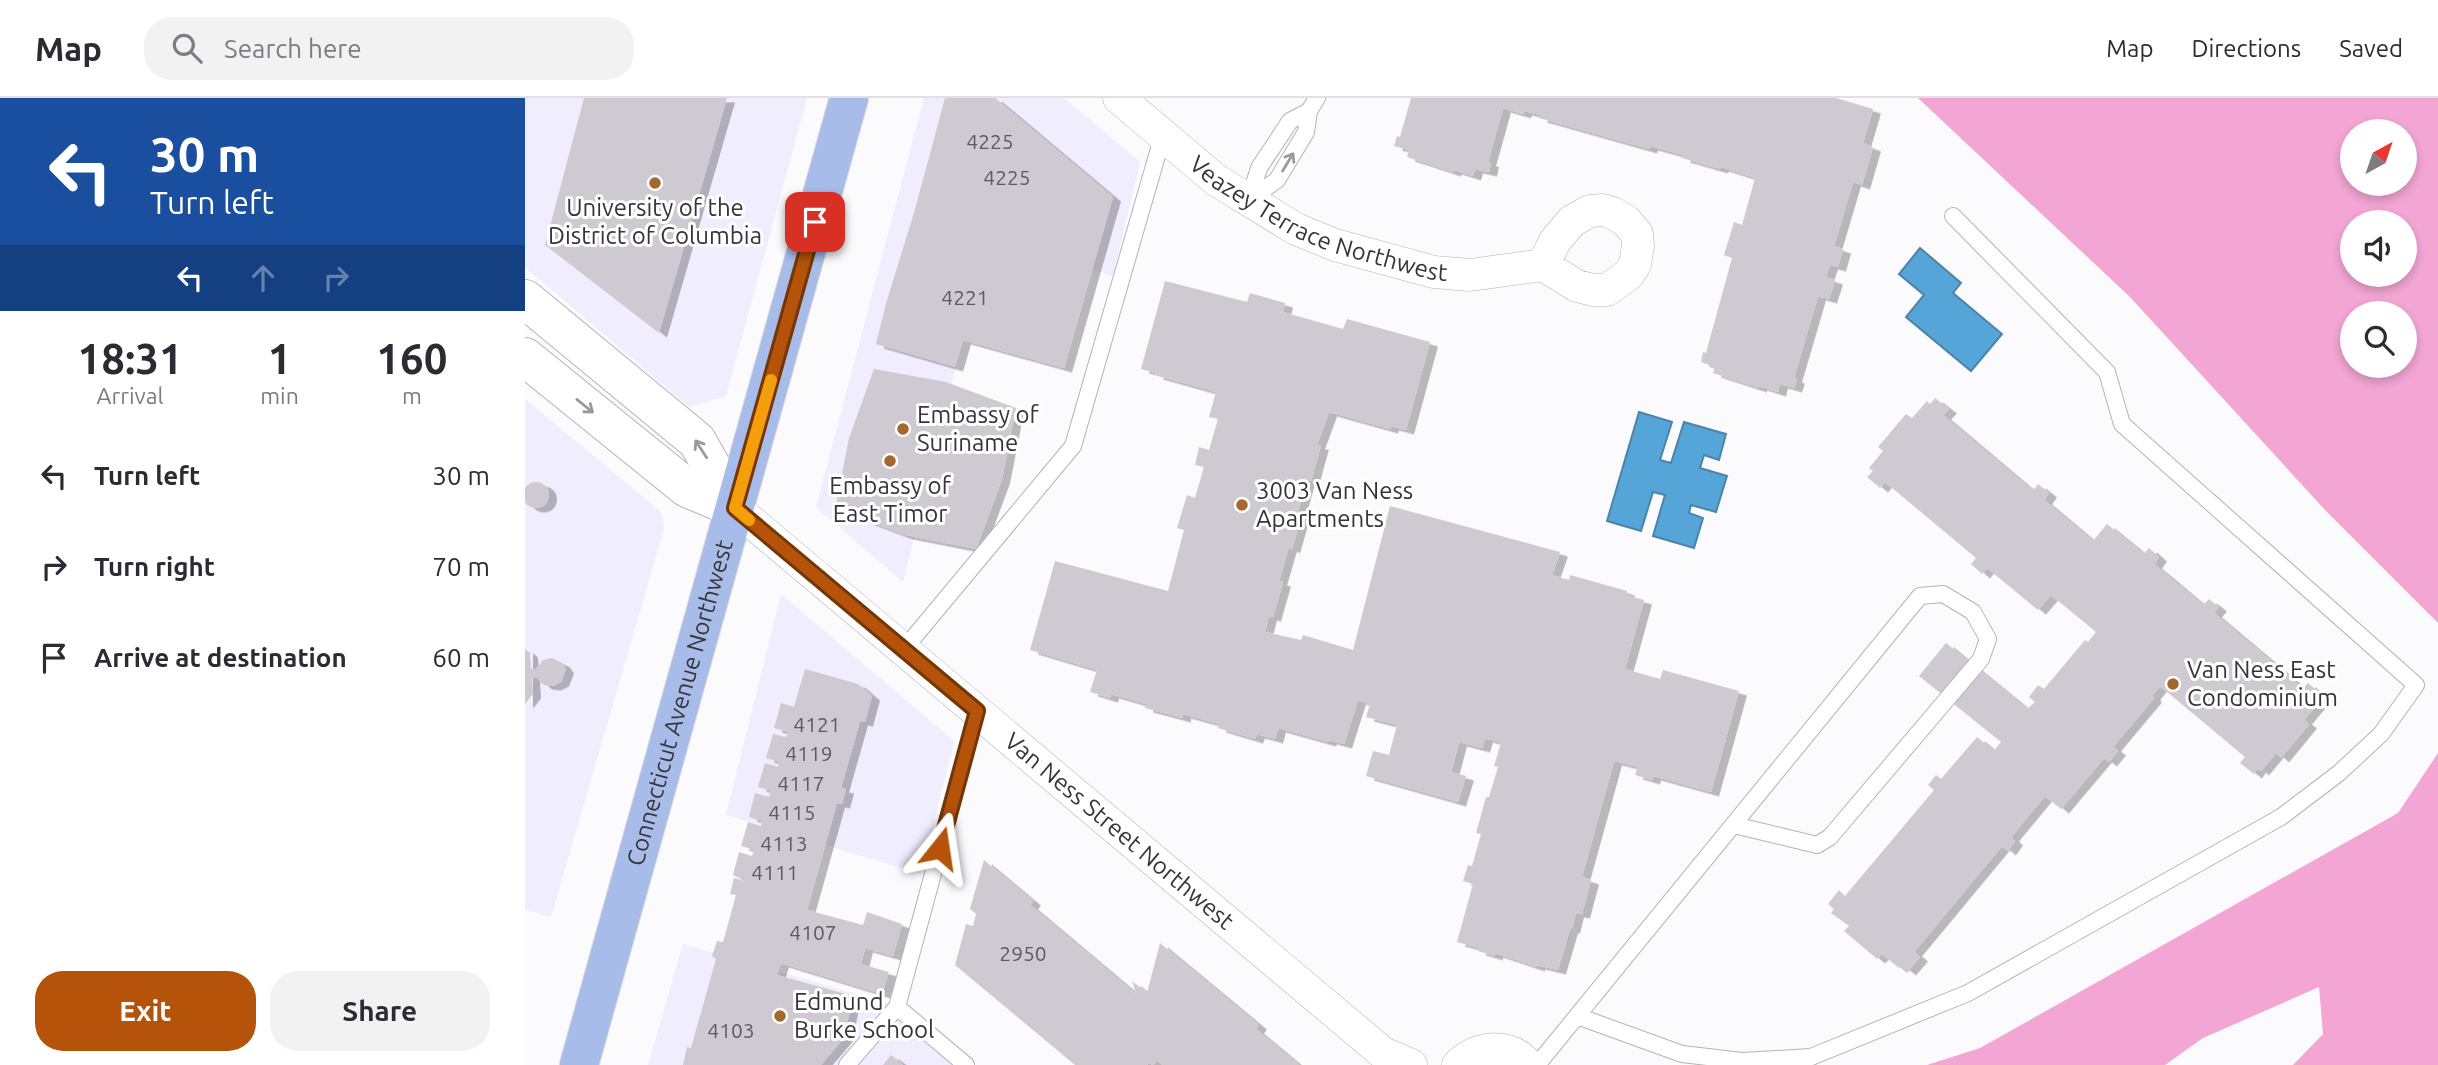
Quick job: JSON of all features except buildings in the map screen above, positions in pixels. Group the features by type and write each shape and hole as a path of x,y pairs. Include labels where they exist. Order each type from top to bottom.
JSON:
{"main road":[{"name":"Connecticut Avenue Northwest","path":"579,1065 849,98"},
{"name":"Van Ness Street Northwest","path":"525,299 697,441 735,508"},
{"name":"Van Ness Street Northwest","path":"525,357 687,488 735,508"}],"street":[{"name":"Veazey Terrace Northwest","path":"1119,98 1216,180 1296,229 1324,241 1434,272 1470,275 1543,265"},
{"name":"Van Ness Street Northwest","path":"735,508 1383,1053 1411,1065"},
{"path":"1458,1065 1483,1049 1497,1049 1511,1052 1528,1065"}],"lane":[{"path":"1249,200 1277,180 1306,132 1313,105"},
{"path":"904,649 1073,446 1163,135"},
{"path":"1577,1016 1682,1054 1742,1061 1811,1057 1968,993 2281,817 2339,773 2381,734 2416,685 2122,424 2107,372 1953,216"},
{"path":"1537,1065 1920,596 1943,594 1973,612 1988,639 1982,659 1830,837 1817,845 1734,825"},
{"path":"847,1065 897,1007 977,711"},
{"path":"897,1007 965,1065"}],"shaded area":[{"name":"University of the District of Columbia","path":"525,98 807,98 726,396 689,407 525,267"},
{"path":"924,98 1064,98 1140,162 1113,276 988,237 903,582 816,507"},
{"path":"1918,98 2438,98 2438,623 2325,510 2130,297"},
{"path":"525,399 661,512 664,529 551,917 527,910 525,915"},
{"path":"781,594 954,741 921,874 726,815"},
{"path":"2438,753 2438,1065 2293,1065 2323,1034 2319,987 2203,1038 2165,1065 1927,1065 1980,1048 2398,813"},
{"name":"Edmund Burke School","path":"683,944 887,1003 909,1028 952,1065 648,1065"}],"water":[{"path":"1920,248 1961,283 1953,293 2002,334 1971,371 1906,317 1924,295 1899,274"},
{"path":"1639,412 1672,422 1660,460 1671,463 1684,422 1726,434 1719,460 1704,455 1700,468 1727,476 1716,512 1691,505 1689,513 1703,518 1694,548 1653,536 1665,495 1653,492 1641,531 1607,521"}],"slow traffic":[{"path":"749,520 735,508 771,380"}],"place":[{"name":"University of the District of Columbia","path":"655,183"},
{"name":"Embassy of Suriname","path":"903,429"},
{"name":"Embassy of East Timor","path":"890,461"},
{"name":"3003 Van Ness Apartments","path":"1242,505"},
{"name":"Van Ness East Condominium","path":"2173,684"},
{"name":"Edmund Burke School","path":"780,1016"}],"route":[{"path":"815,222 735,508 977,711 940,848"}]}
